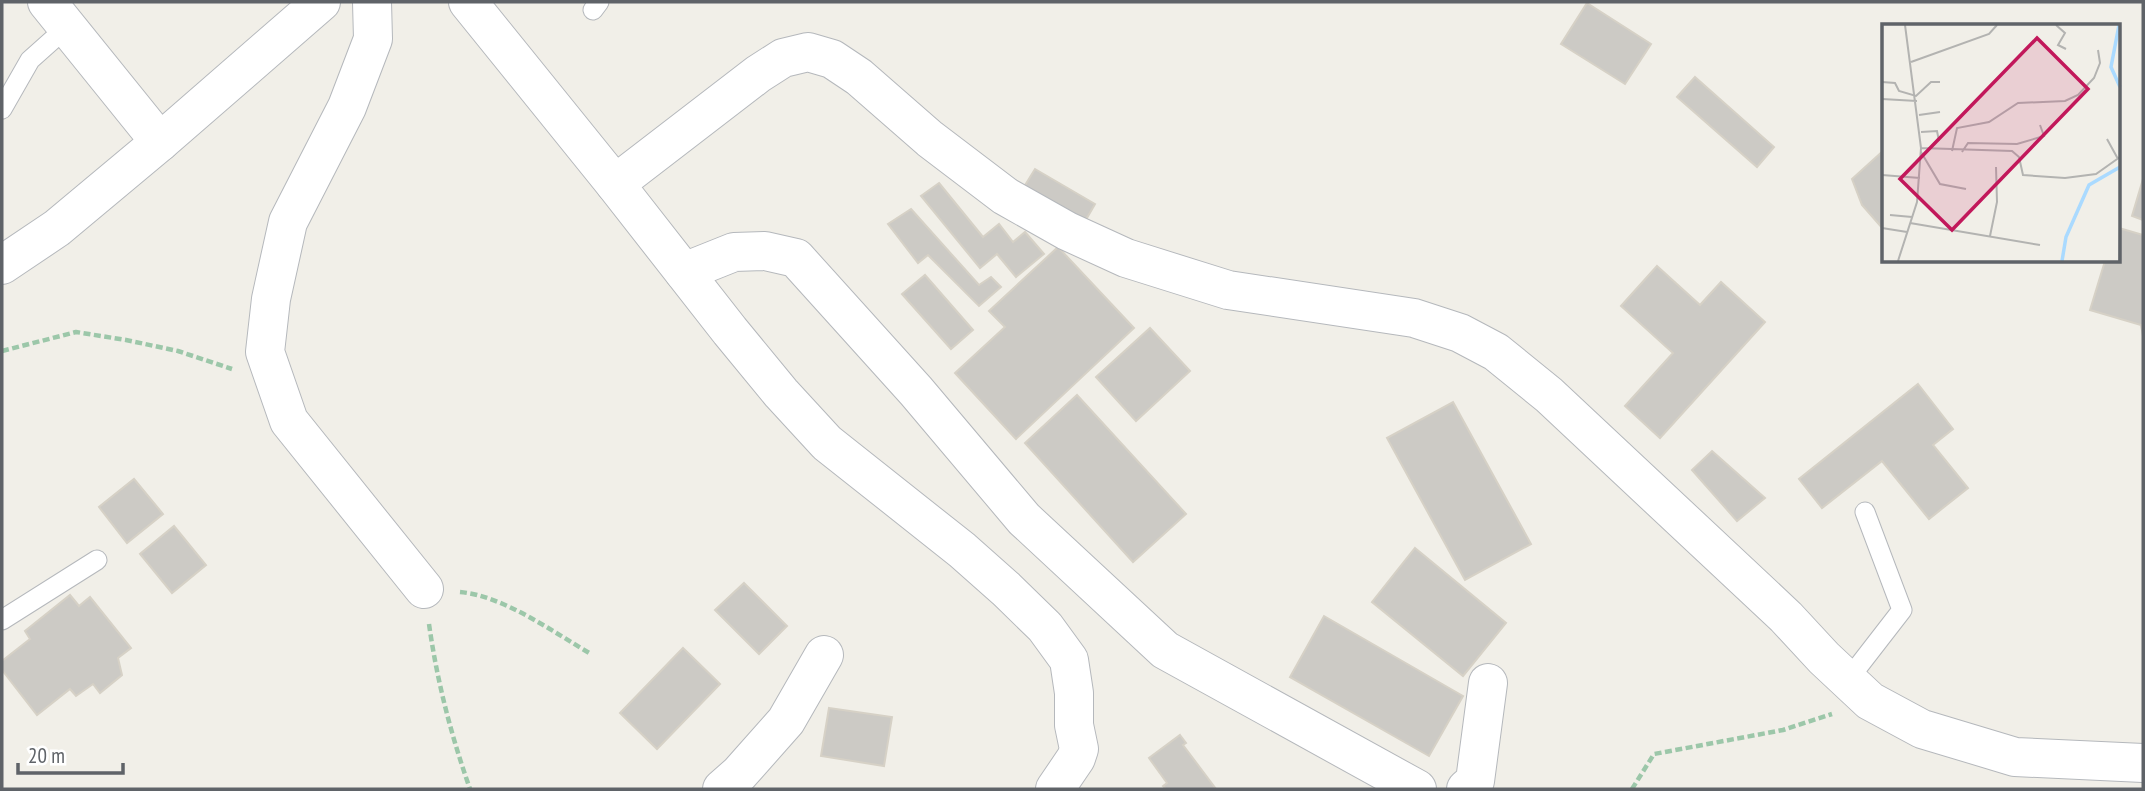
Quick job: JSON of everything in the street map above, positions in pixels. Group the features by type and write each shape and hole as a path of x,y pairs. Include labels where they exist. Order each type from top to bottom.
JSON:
{"street":[{"path":"2,265 57,228 321,2"},
{"path":"372,2 373,39 346,107 288,222 271,299 265,352 289,421 424,589"},
{"path":"468,2 781,393 827,443 962,550 1045,627 1069,660 1074,693 1074,725 1079,749 1055,789"},
{"path":"57,14 160,142"},
{"path":"615,184 758,74 783,58 808,52 832,59 859,77 930,139 1005,196 1067,231 1126,258 1228,290 1414,318 1460,333 1496,352 1549,395 1776,608 1859,691 1922,729 2015,757 2143,763"},
{"path":"684,272 734,252 765,251 796,258 915,391 1024,519 1165,650 1417,789"},
{"path":"722,789 786,721 824,655"},
{"path":"1466,789 1475,781 1488,683"}],"lane":[{"path":"2,109 57,14"},
{"path":"1859,691 1902,610 1865,512"},
{"path":"2,620 97,560"}],"path":[{"path":"2,351 76,332 178,351 231,368 241,377"},
{"path":"470,789 453,741 437,674 424,589 475,593 515,611 591,654"},
{"path":"1632,789 1654,754 1783,730 1859,691"}],"building":[{"path":"1587,3 1651,44 1625,84 1561,44"},
{"path":"1695,77 1774,147 1757,167 1677,97"},
{"path":"1882,152 1882,228 1862,205 1852,179"},
{"path":"1035,169 1095,204 1084,223 1024,187"},
{"path":"2143,179 2143,220 2132,216"},
{"path":"939,183 983,237 999,224 1013,242 1025,232 1044,254 1016,277 997,254 980,268 921,196"},
{"path":"911,209 979,285 991,277 1001,287 979,306 928,255 918,263 888,224"},
{"path":"2120,228 2143,235 2143,336 2141,325 2090,310 2105,262 2120,262"},
{"path":"1058,247 1134,328 1016,439 955,373 1005,327 989,311"},
{"path":"1657,266 1700,305 1721,282 1765,322 1660,438 1625,406 1673,353 1621,306"},
{"path":"925,275 973,330 951,349 902,294"},
{"path":"1150,328 1190,371 1136,421 1096,377"},
{"path":"1918,384 1953,429 1933,445 1968,488 1929,519 1882,461 1822,508 1799,479"},
{"path":"1077,395 1186,514 1133,562 1025,443"},
{"path":"1453,402 1531,544 1465,580 1387,438"},
{"path":"1712,451 1765,498 1737,521 1692,470"},
{"path":"134,479 163,514 127,543 99,507"},
{"path":"174,526 206,565 172,593 140,554"},
{"path":"1415,548 1506,623 1463,676 1372,602"},
{"path":"744,583 787,626 759,654 715,610"},
{"path":"70,595 79,606 90,597 131,648 118,658 122,675 100,693 93,684 76,696 70,689 37,715 2,670 2,661 30,639 25,631"},
{"path":"1324,616 1463,696 1429,756 1290,677"},
{"path":"683,648 720,684 657,749 620,713"},
{"path":"829,708 892,717 884,766 821,756"},
{"path":"1180,735 1186,743 1183,745 1216,789 1166,789 1163,786 1167,783 1149,758"}]}
